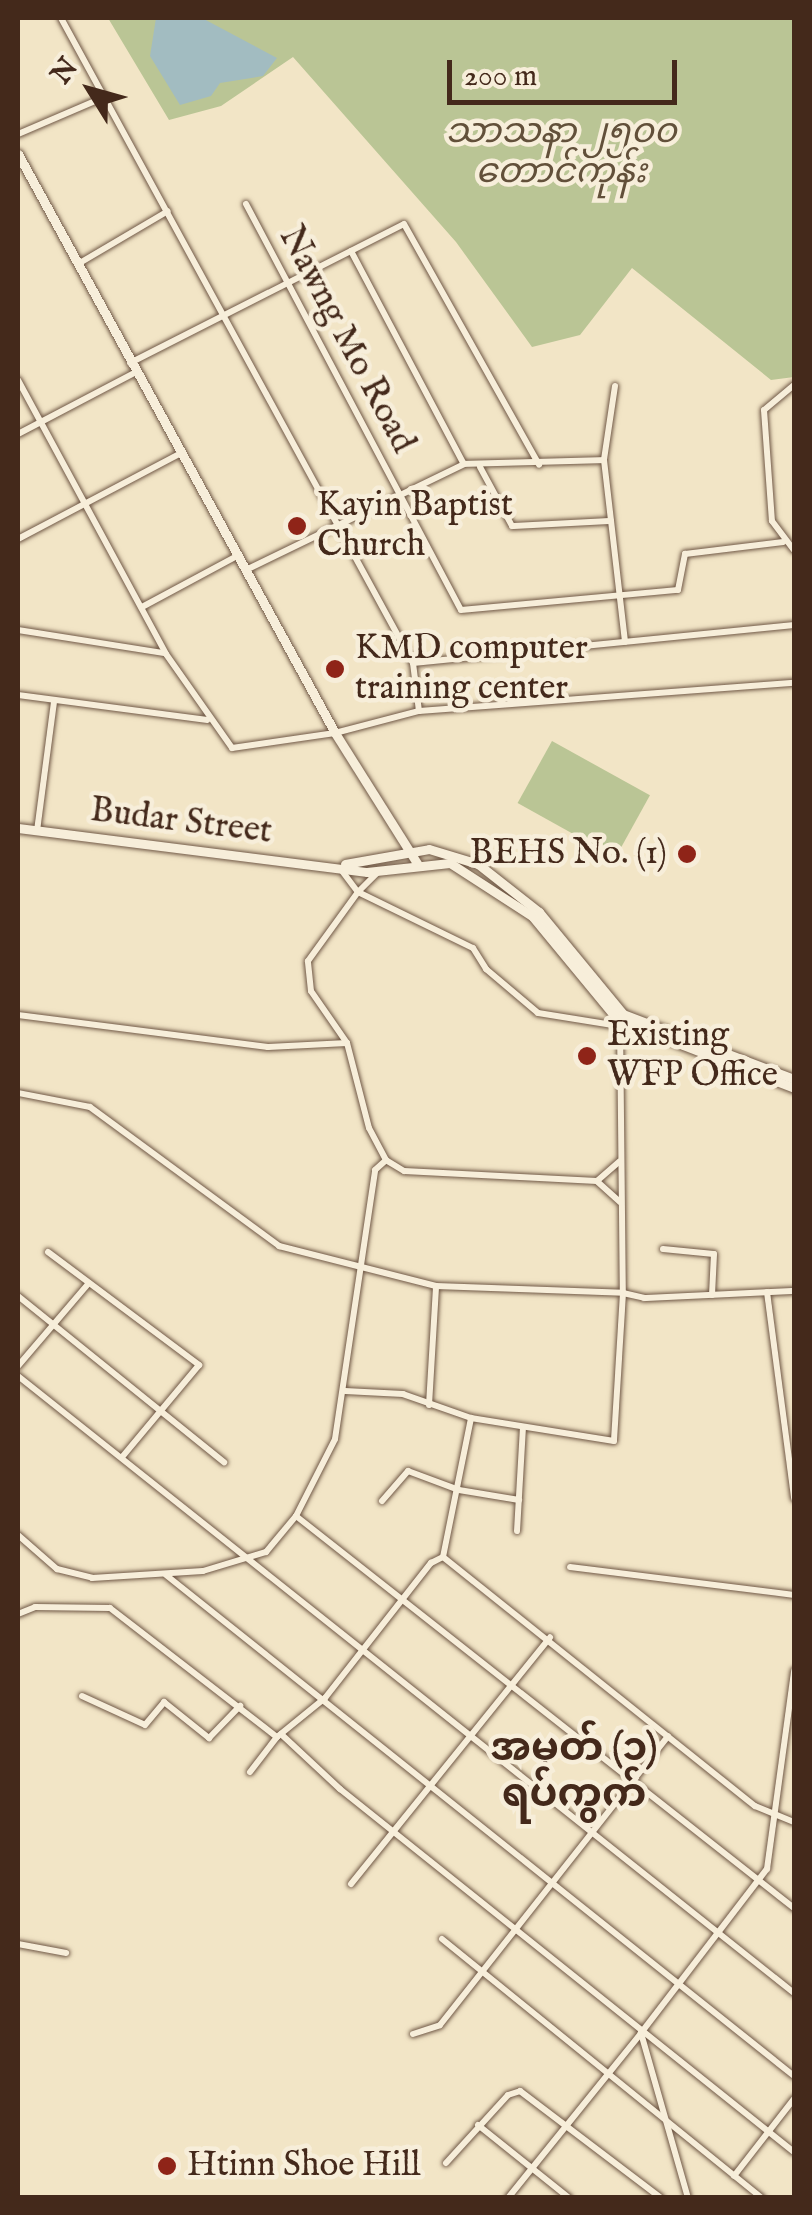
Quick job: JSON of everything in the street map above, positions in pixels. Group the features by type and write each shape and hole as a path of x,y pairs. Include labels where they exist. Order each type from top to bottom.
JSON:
{"main road":[{"path":"18,154 132,369 335,733 414,858"},
{"name":"Budar Street","path":"18,828 380,871 414,858"},
{"path":"338,866 414,858 450,863 497,888 532,916 621,1020 794,1088"},
{"path":"621,1020 794,1079"}],"street":[{"path":"61,18 103,87 102,98 342,526 413,663 419,711"},
{"path":"18,134 102,98"},
{"name":"Nawng Mo Road","path":"246,204 286,288 466,612 620,599 682,587 682,560 692,552 782,542"},
{"path":"78,264 168,210"},
{"path":"18,434 222,318 286,288 396,226 413,231 539,465"},
{"path":"351,251 464,464"},
{"path":"18,380 166,654 208,720 232,748 335,733 419,711 794,683"},
{"path":"794,385 764,410 772,521 782,542 794,550"},
{"path":"615,386 604,460 625,642"},
{"path":"18,539 179,454"},
{"path":"246,570 464,464 539,465 604,460"},
{"path":"480,466 512,526 611,520"},
{"path":"142,607 237,556"},
{"path":"413,663 794,625"},
{"path":"18,630 166,654"},
{"path":"18,695 208,720"},
{"path":"37,831 54,701"},
{"path":"338,866 358,892 473,948 486,969 538,1013 621,1020 623,1293 614,1441 470,1418 403,1394 345,1390"},
{"path":"380,871 358,892 308,961 311,991 347,1042 369,1128 386,1160 404,1171 597,1180 620,1202"},
{"path":"18,1015 268,1047 347,1042"},
{"path":"18,1093 90,1107 279,1246 363,1272 436,1286 712,1295 794,1291"},
{"path":"18,1535 57,1569 92,1578 166,1575 266,1552 296,1516 335,1439 363,1272 375,1170 386,1160"},
{"path":"597,1180 620,1161"},
{"path":"663,1249 714,1254 712,1295"},
{"path":"48,1252 199,1366 122,1457"},
{"path":"18,1366 89,1283"},
{"path":"429,1404 436,1286"},
{"path":"768,1292 794,1498"},
{"path":"18,1296 224,1462"},
{"path":"18,1376 794,1993"},
{"path":"782,1415 794,1416"},
{"path":"250,1772 279,1736 325,1698 403,1597 443,1558 460,1490 470,1418"},
{"path":"517,1531 523,1427"},
{"path":"382,1501 408,1471 460,1490 518,1500"},
{"path":"296,1516 794,1908"},
{"path":"443,1558 550,1637 668,1736 776,1819 794,1822"},
{"path":"570,1567 794,1595"},
{"path":"166,1575 325,1698 430,1788 794,2076"},
{"path":"18,1614 35,1607 110,1608 279,1736 641,2033 794,2152"},
{"path":"351,1884 550,1637"},
{"path":"508,2198 760,1884 776,1819 794,1671"},
{"path":"82,1696 145,1725 164,1702 209,1738 240,1706"},
{"path":"413,2034 440,2025 668,1736"},
{"path":"442,1940 606,2077 762,2198"},
{"path":"18,1944 66,1953"},
{"path":"641,2033 688,2198"},
{"path":"446,2163 478,2124 520,2091 569,2124 661,2198"},
{"path":"734,2176 794,2099"},
{"path":"478,2124 569,2198"}],"green space":[{"name":"သာသနာ ၂၅၀၀ တောင်ကုန်း","path":"108,18 794,18 794,377 771,380 632,268 580,335 532,347 456,242 293,57 221,106 169,120"},
{"path":"552,741 650,795 616,857 518,803"}],"water":[{"path":"156,18 202,18 277,58 263,76 220,83 211,96 180,105 150,56"}],"place":[{"name":"Kayin Baptist Church","path":"297,526"},
{"name":"KMD computer training center","path":"335,669"},
{"name":"BEHS No. (1)","path":"687,854"},
{"name":"Existing WFP Office","path":"587,1056"},
{"name":"Htinn Shoe Hill","path":"167,2166"}],"district":[{"name":"အမှတ် (၁) ရပ်ကွက်","path":"574,1773"}]}
